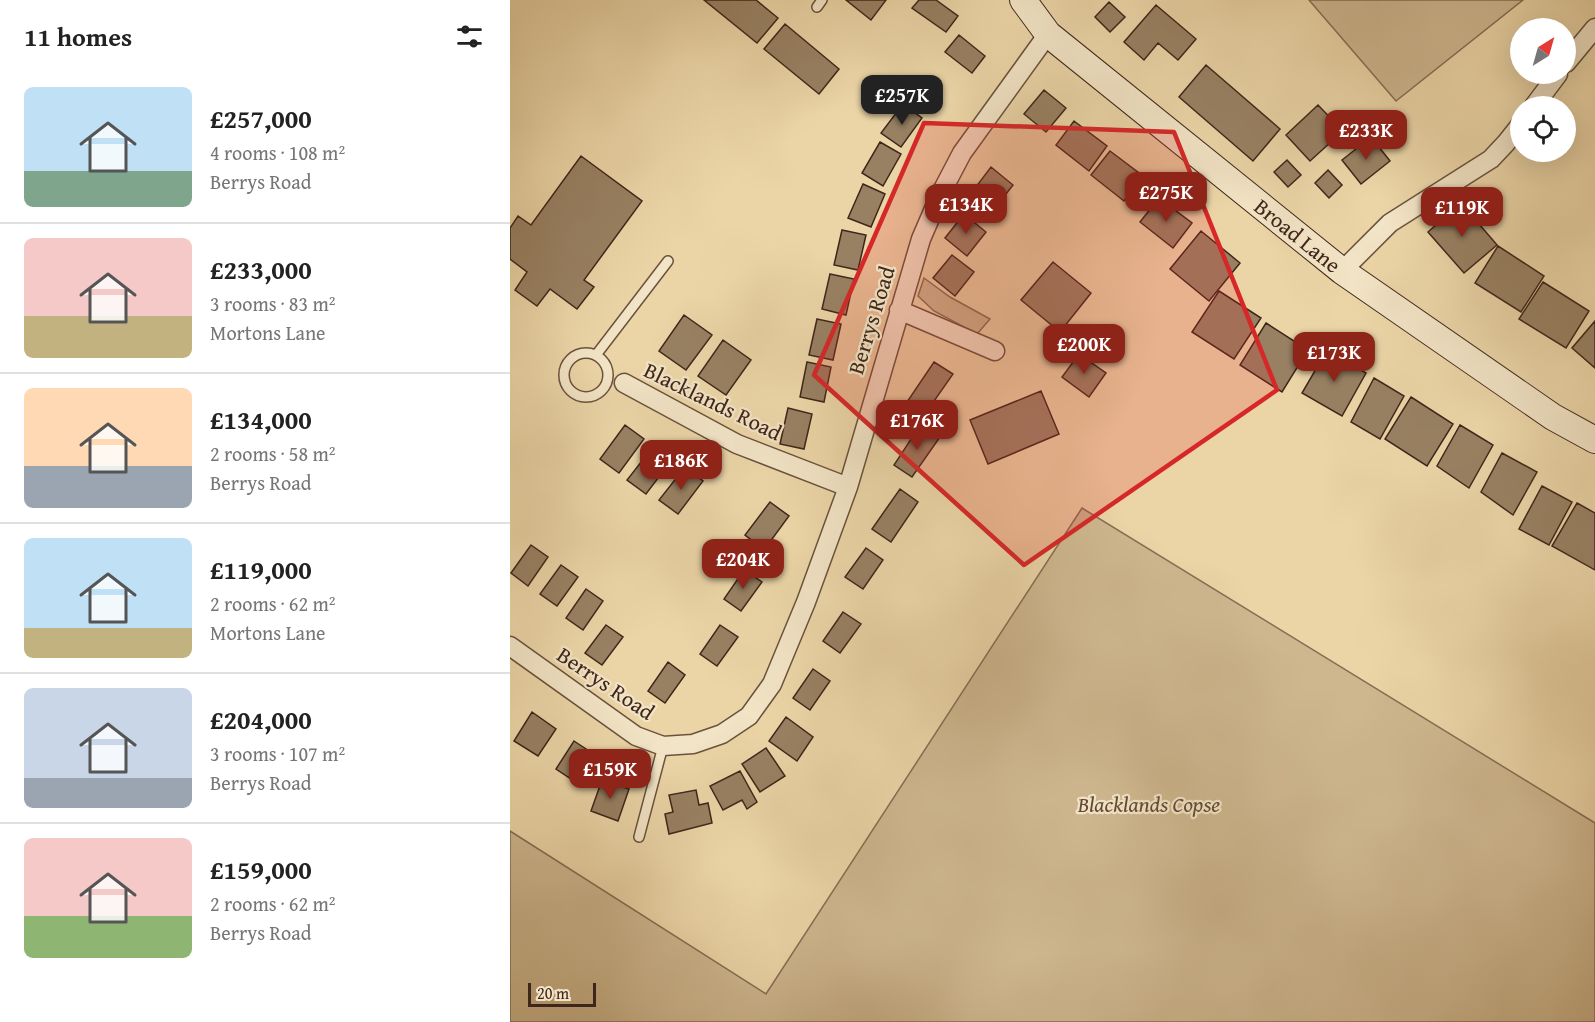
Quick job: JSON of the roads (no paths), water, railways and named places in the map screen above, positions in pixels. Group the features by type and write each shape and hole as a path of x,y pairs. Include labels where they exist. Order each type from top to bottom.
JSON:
{"street":[{"name":"Broad Lane","path":"1023,0 1048,34 1342,271 1553,417 1595,440"},
{"path":"1576,51 1595,28"},
{"name":"Berrys Road","path":"510,646 636,736 663,746 693,744 722,734 749,716 772,684 806,602 848,487 921,239 940,195 962,153 1048,34"},
{"path":"1342,271 1390,223 1491,159 1510,138"},
{"path":"899,310 995,351"},
{"name":"Blacklands Road","path":"616,382 737,444 848,487"}],"lane":[{"path":"596,355 668,261"},
{"path":"589,352 596,355 607,366 616,382 600,393 586,397 573,393 564,382 565,367 574,356 589,352"},
{"path":"639,837 663,746"}],"park label":[{"name":"Blacklands Copse","path":"1149,804"}]}
